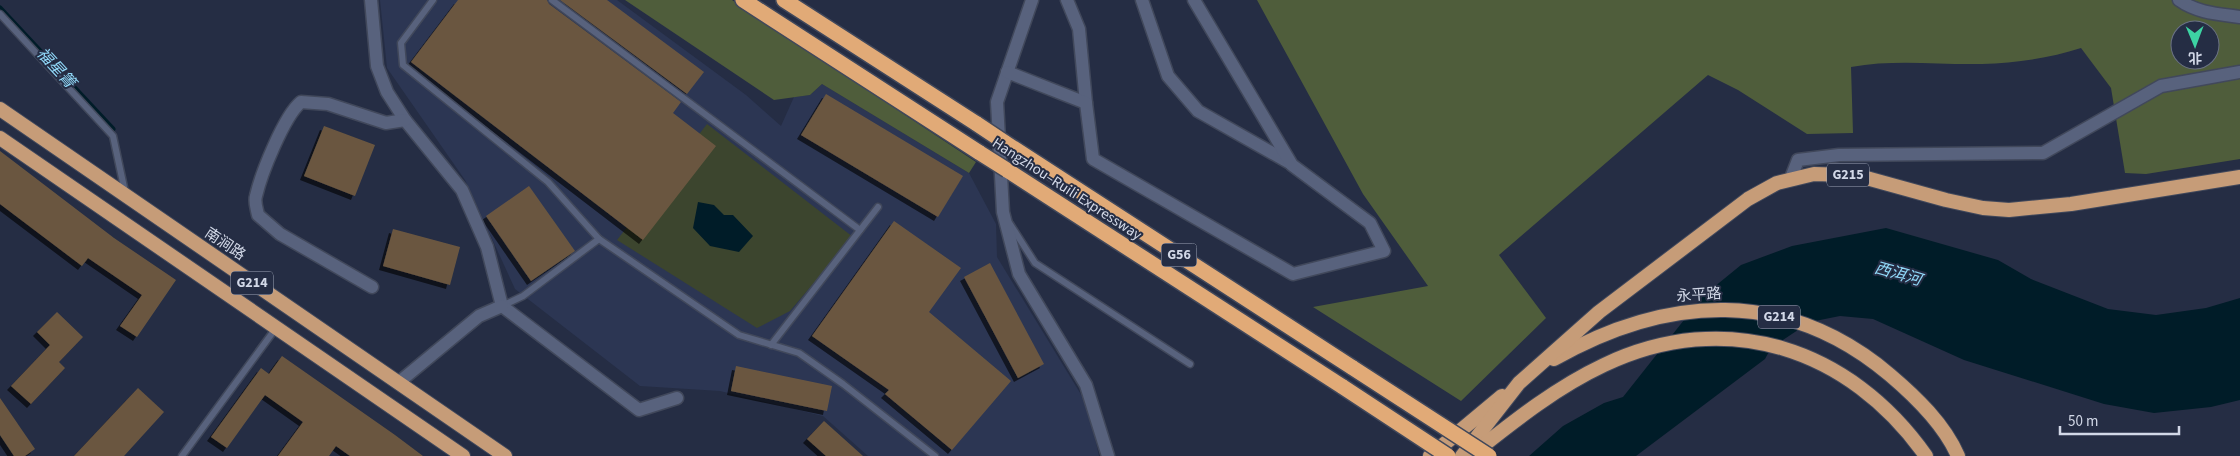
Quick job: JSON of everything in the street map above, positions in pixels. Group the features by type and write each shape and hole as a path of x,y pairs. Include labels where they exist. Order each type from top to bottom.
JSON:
{"highway":[{"name":"Hangzhou–Ruili Expressway","path":"743,0 1448,456"},
{"name":"Hangzhou–Ruili Expressway","path":"784,0 1489,456"},
{"name":"南涧路","path":"0,110 505,456"},
{"name":"G214","path":"0,138 463,456"},
{"name":"G215","path":"1519,383 1599,312 1739,205 1760,191 1792,178 1814,174 1847,175 1870,179 1955,202 1983,208 2009,210 2071,204 2240,177"},
{"name":"永平路","path":"1430,456 1519,383 1555,358 1593,338 1630,324 1666,314 1709,310 1735,310 1767,314 1798,322 1827,334 1878,365 1922,404 1940,427 1958,456"},
{"name":"G214","path":"1470,456 1534,406 1570,383 1613,361 1671,342 1703,338 1733,338 1762,342 1789,349 1815,359 1861,387 1900,423 1926,456"},
{"path":"1462,456 1519,383"}],"street":[{"path":"370,0 377,66 387,92 405,120 462,190 487,247 502,306 639,410 677,398"},
{"path":"1032,0 998,102 1003,212 1019,274 1086,385 1108,456"},
{"path":"1067,0 1079,29 1093,159 1293,274 1384,251 1370,223 1292,165 1198,111 1168,76 1142,0"},
{"path":"1194,0 1292,165"},
{"path":"2179,0 2189,7 2203,11 2240,17"},
{"path":"1007,72 1086,103"},
{"path":"1792,178 1798,160 1839,155 2043,153 2161,86 2240,72"},
{"path":"372,287 280,234 258,215 255,198 278,135 294,108 301,102 328,104 386,123 405,120"},
{"path":"398,383 479,316 502,306"}],"lane":[{"path":"433,0 401,43 402,65 548,182 599,239 738,335 799,353 843,384 935,456"},
{"path":"552,0 860,230"},
{"path":"0,14 113,136 126,196"},
{"path":"771,345 878,208"},
{"path":"1003,212 1035,263 1190,364"},
{"path":"502,306 523,296 599,239"},
{"path":"182,456 276,328"}],"shaded area":[{"path":"380,0 617,0 746,95 781,126 794,97 810,95 822,84 969,173 996,224 997,257 1088,406 1099,456 868,456 823,416 720,391 640,386 515,289 465,180 387,68"}],"green space":[{"path":"625,0 732,0 976,162 969,173 822,84 810,95 774,100"},
{"path":"1257,0 2240,0 2240,159 2146,174 2125,173 2111,88 2081,48 2045,57 2007,62 1982,64 1884,63 1851,67 1853,133 1807,134 1738,90 1708,75 1499,255 1546,318 1461,401 1313,307 1428,286 1363,194"},
{"path":"707,124 853,237 790,311 757,328 617,240"}],"water":[{"path":"698,202 714,205 724,215 733,215 753,236 739,252 710,246 693,228"},
{"name":"西洱河","path":"1886,228 1998,260 2031,279 2108,309 2156,315 2206,308 2240,298 2240,400 2211,407 2154,413 2104,404 1964,360 1873,319 1840,316 1810,322 1771,348 1765,359 1636,456 1529,456 1563,426 1604,403 1623,397 1703,296 1741,265 1792,246"}],"building":[{"path":"458,0 547,0 549,4 681,102 673,113 716,146 643,240 411,62"},
{"path":"560,0 607,0 704,72 687,94"},
{"path":"826,94 963,176 938,217 801,135"},
{"path":"324,126 375,145 355,196 304,176"},
{"path":"0,151 114,238 176,280 137,337 120,326 142,295 88,258 82,266 0,204"},
{"path":"529,186 575,251 531,281 486,216"},
{"path":"894,221 961,268 929,312 1011,381 952,450 885,394 889,390 812,336"},
{"path":"393,229 460,247 450,285 383,266"},
{"path":"990,263 1044,364 1018,378 964,277"},
{"path":"57,312 83,337 59,362 65,368 31,404 11,386 50,345 37,332"},
{"path":"282,356 423,456 350,456 336,446 329,456 278,456 303,422 265,395 227,448 211,437 261,368 269,374"},
{"path":"736,366 832,386 827,411 731,391"},
{"path":"138,388 164,412 124,456 74,456"},
{"path":"0,398 35,449 25,456 14,456 0,435"},
{"path":"824,421 863,456 826,456 807,439"}],"waterway":[{"name":"福星箐","path":"0,8 113,129"}]}
